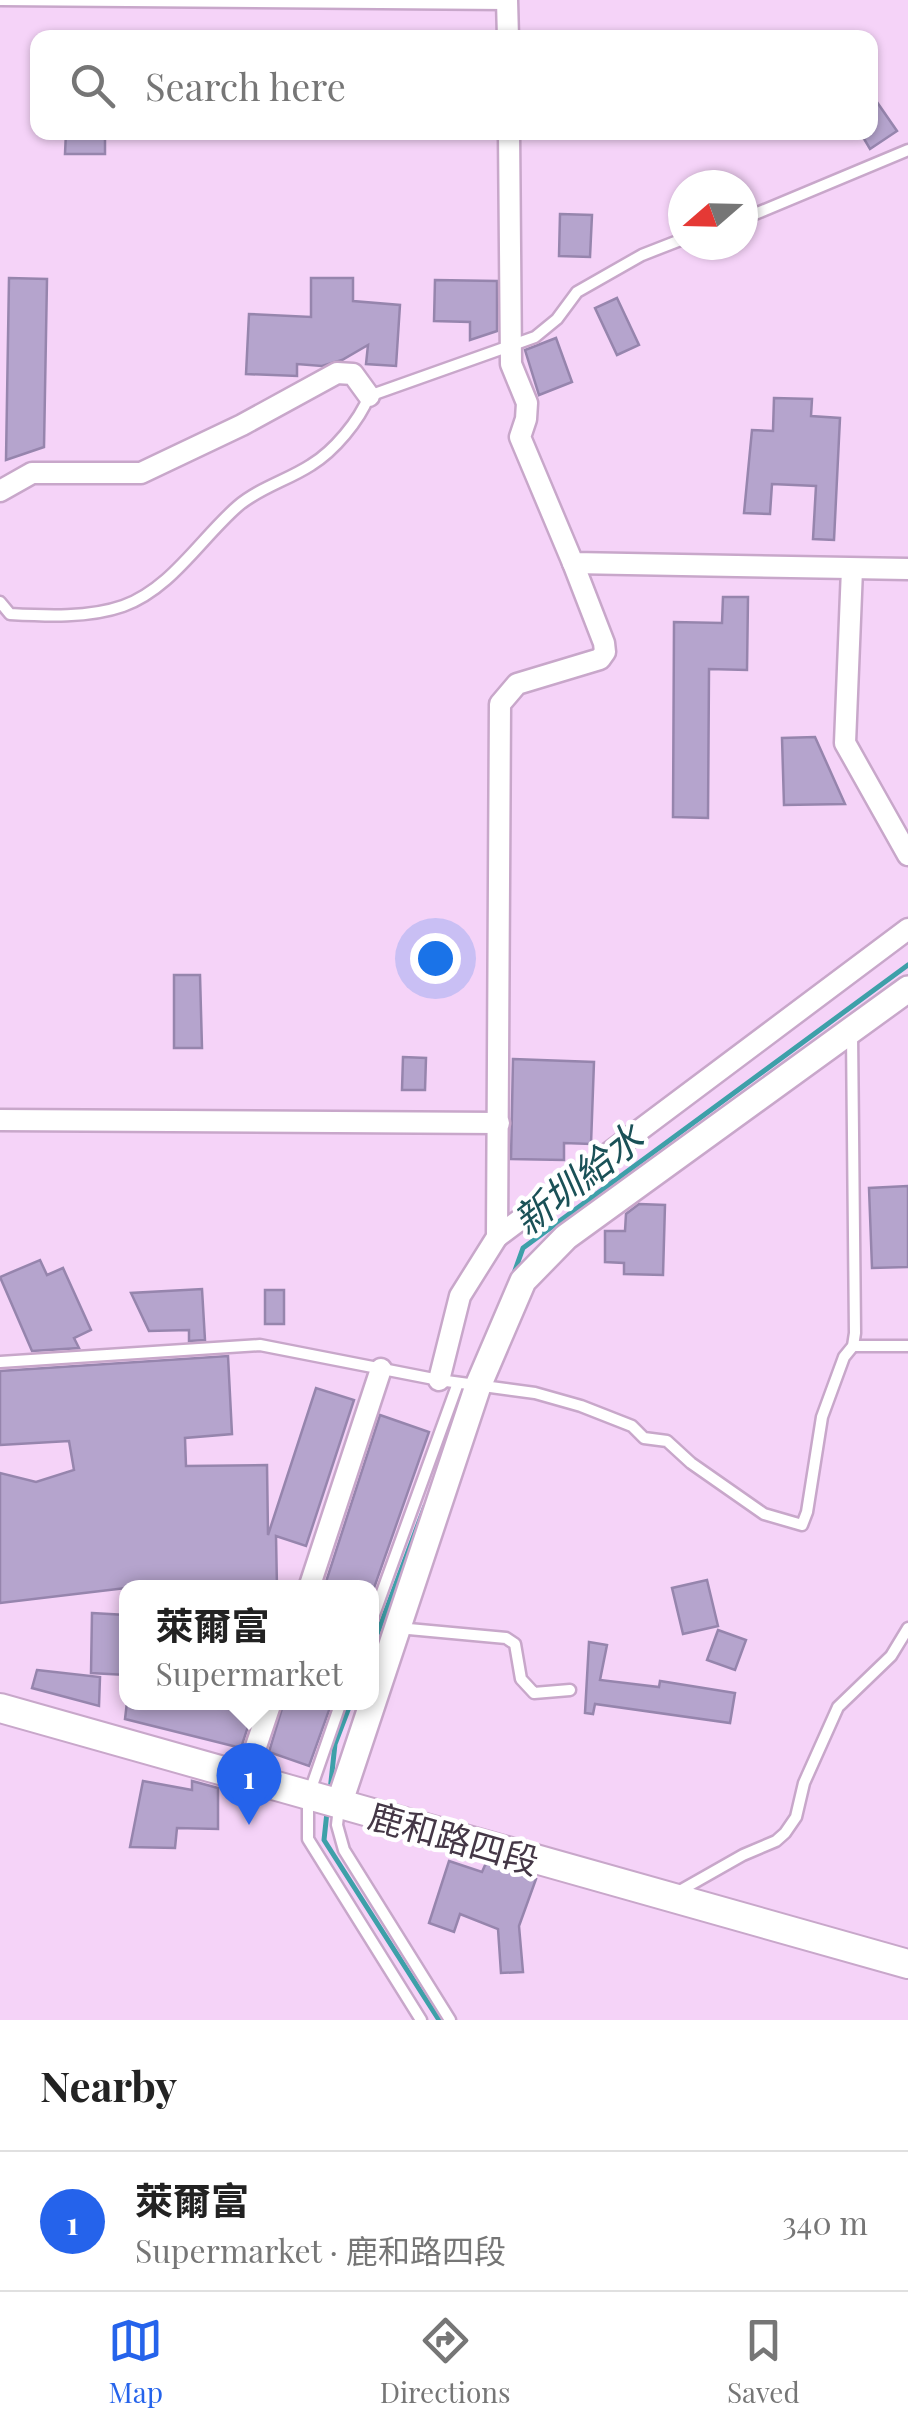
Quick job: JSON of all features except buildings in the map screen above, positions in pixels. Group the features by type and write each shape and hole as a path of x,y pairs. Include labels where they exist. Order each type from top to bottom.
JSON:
{"main road":[{"name":"鹿和路四段","path":"0,1708 908,1964"}],"street":[{"path":"507,2 508,30"},
{"path":"497,1237 500,704 517,684 600,659 605,652 573,562 520,437 527,403 512,364 509,140"},
{"path":"0,492 32,473 141,473 338,373 354,374 369,396"},
{"path":"573,562 908,569"},
{"path":"852,568 845,743 908,855"},
{"path":"379,1683 397,1628 458,1383 460,1296 497,1237 908,929"},
{"path":"458,1383 523,1281 566,1237 908,989"},
{"path":"0,1120 499,1123"},
{"path":"311,1580 381,1369"},
{"path":"245,1779 267,1710"},
{"path":"339,1804 370,1710"}],"lane":[{"path":"0,0 507,2"},
{"path":"758,214 908,150"},
{"path":"0,602 10,614 43,616 106,611 128,604 172,574 239,505 314,464 363,411 369,396 535,337 557,319 576,292 668,245"},
{"path":"0,1362 260,1345 535,1394 581,1406 632,1426 644,1438 666,1441 764,1514 802,1525 822,1417 844,1356 853,1346 852,1028"},
{"path":"853,1346 908,1346"},
{"path":"379,1601 458,1383"},
{"path":"397,1628 506,1638 515,1644 520,1679 534,1693 570,1690"},
{"path":"670,1899 682,1888 785,1833 796,1817 804,1783 838,1706 891,1656 908,1628"},
{"path":"338,1710 308,1797 308,1839 421,2020"},
{"path":"339,1804 336,1825 344,1850 450,2020"}],"waterway":[{"name":"新圳給水","path":"513,1276 523,1248 908,965"},
{"name":"新圳給水","path":"379,1629 425,1506"},
{"name":"新圳給水","path":"330,1791 335,1744 348,1710"},
{"name":"新圳給水","path":"327,1812 324,1840 439,2020"}],"place":[{"name":"萊爾富","path":"249,1825"}]}
